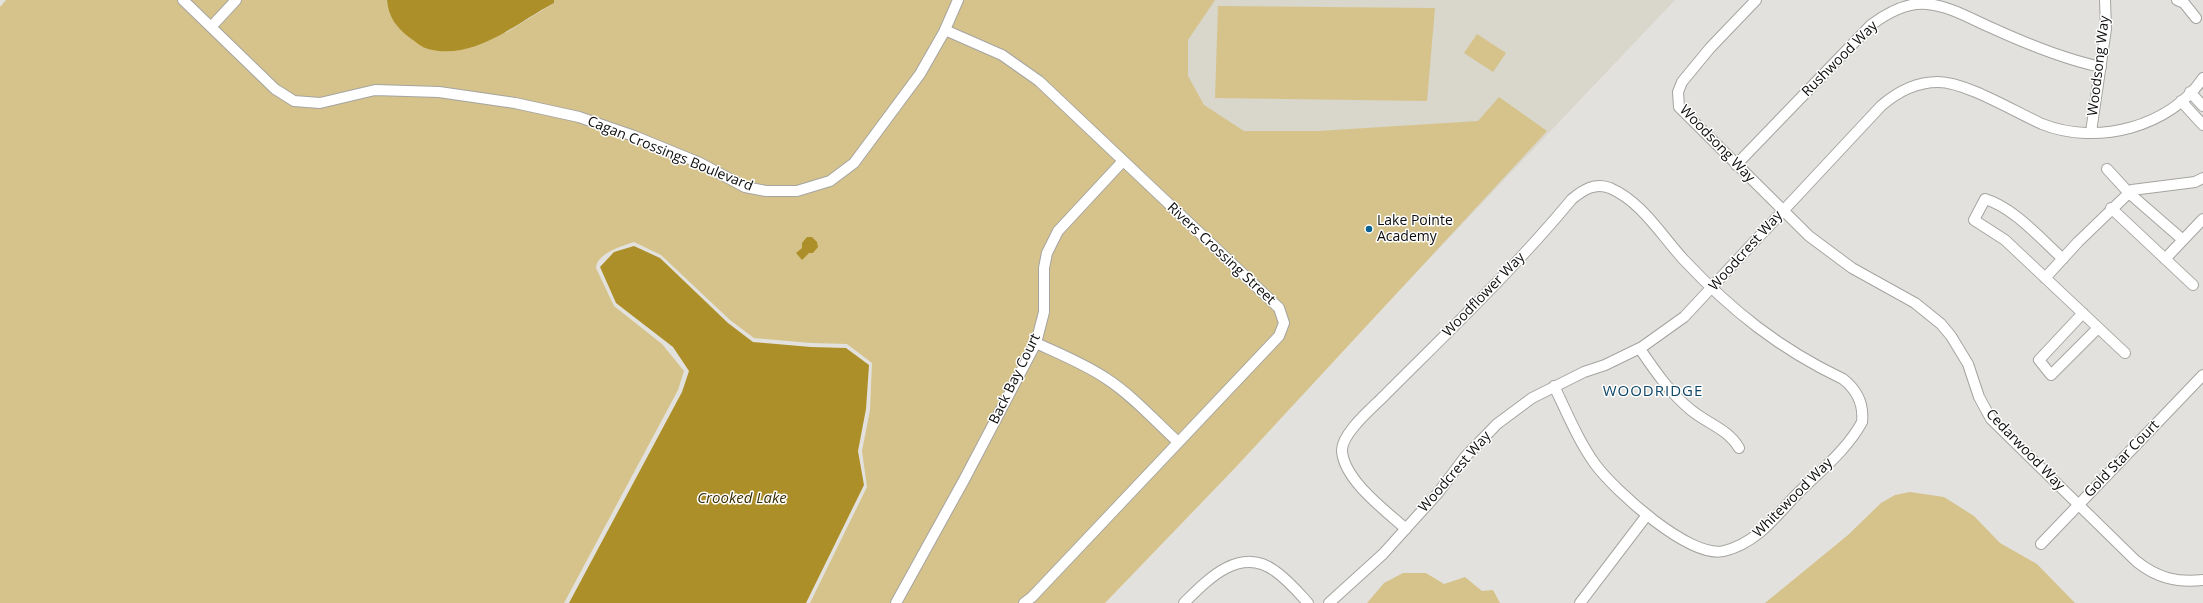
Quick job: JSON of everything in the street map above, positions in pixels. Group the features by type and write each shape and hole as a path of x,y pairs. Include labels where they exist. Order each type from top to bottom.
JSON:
{"street":[{"name":"Cagan Crossings Boulevard","path":"183,0 275,89 294,101 320,103 375,90 439,92 515,103 579,117 620,131 700,163 745,187 766,191 797,191 824,183 830,181 854,163 920,74 945,30 958,0"},
{"path":"211,27 236,0"},
{"name":"Woodsong Way","path":"1756,0 1688,73 1678,92 1678,107 1782,211"},
{"name":"Woodsong Way","path":"2091,132 2106,29 2105,0"},
{"path":"2177,0 2184,3 2196,18"},
{"name":"Rushwood Way","path":"1736,165 1871,24 1893,10 1904,6 1926,4 1951,10 2060,56 2101,67"},
{"name":"Rivers Crossing Street","path":"945,30 1002,55 1039,81 1279,308 1284,322 1279,336 1032,597 1024,603"},
{"name":"Woodcrest Way","path":"1329,603 1356,580 1406,529 1438,493 1465,457 1491,430 1524,403 1554,386 1584,372 1605,365 1640,349 1677,323 1712,288 1881,106 1902,91 1919,85 1938,82 1957,86 2058,129 2110,132 2141,125 2157,118 2181,100 2203,78"},
{"path":"2190,92 2203,106"},
{"path":"2181,100 2203,125"},
{"name":"Back Bay Court","path":"896,603 964,480 1036,343 1044,312 1044,268 1047,254 1058,231 1123,161"},
{"path":"2107,169 2129,193 2183,240"},
{"path":"2045,278 2111,208 2132,190 2199,180 2203,190"},
{"name":"Woodflower Way","path":"1406,529 1355,480 1344,460 1342,451 1344,441 1374,406 1515,264 1572,199 1582,191 1594,186 1601,186 1609,188 1626,198 1645,214 1684,260 1712,288"},
{"path":"2063,258 2025,223 1994,202 1985,199 1974,220 2005,240 2125,353"},
{"path":"2111,208 2193,285"},
{"name":"Cedarwood Way","path":"1782,211 1831,254 1852,268 1915,304 1941,324 1951,336 1968,364 1981,403 1991,419 2136,561 2152,572 2177,581 2203,580"},
{"path":"2165,259 2203,219"},
{"name":"Whitewood Way","path":"1554,386 1574,428 1594,463 1614,485 1647,515 1692,546 1704,550 1722,552 1746,543 1762,532 1835,456 1862,422 1859,398 1851,385 1843,379 1812,364 1771,338 1734,309 1712,288"},
{"path":"2083,313 2039,360 2051,375 2098,328"},
{"path":"1036,343 1090,368 1107,379 1123,391 1178,442"},
{"path":"1640,349 1676,397 1698,416 1728,434 1739,448"},
{"name":"Gold Star Court","path":"2041,544 2203,375"},
{"path":"1580,603 1647,515"},
{"path":"1184,603 1210,578 1223,568 1231,565 1250,563 1268,567 1276,571 1308,603"}],"shaded area":[{"path":"6,0 387,0 388,9 395,23 413,40 427,49 507,32 554,3 554,0 1215,0 1188,40 1188,76 1204,105 1244,131 1318,131 1478,121 1499,97 1547,131 1235,468 1105,603 810,603 867,487 862,451 870,410 872,363 847,344 811,343 754,338 730,320 661,255 634,242 605,254 597,263 596,268 614,306 662,344 684,371 678,390 564,603 0,603 0,7"},
{"name":"Lake Pointe Academy","path":"1127,0 1675,0 1374,317 1188,141"},
{"path":"1218,6 1435,8 1427,101 1215,98"},
{"path":"1477,34 1506,53 1493,72 1464,53"},
{"path":"1910,492 1944,497 1974,516 2000,543 2037,564 2075,603 1765,603 1848,535 1881,503 1895,495"},
{"path":"1403,573 1426,573 1444,584 1465,577 1482,591 1493,590 1500,603 1367,603 1384,583"}],"water":[{"path":"387,0 554,0 554,3 510,30 479,45 462,50 445,51 426,48 405,34 391,17"},
{"path":"807,237 812,237 817,242 818,247 813,253 809,253 802,260 796,253 802,248 802,243"},
{"name":"Crooked Lake","path":"634,246 660,258 728,323 753,342 811,347 846,348 869,365 866,409 858,451 864,485 806,603 569,603 682,392 689,371 673,347 616,303 600,267 614,252"}],"place":[{"name":"Lake Pointe Academy","path":"1369,229"}],"district":[{"name":"WOODRIDGE","path":"1653,392"}]}
